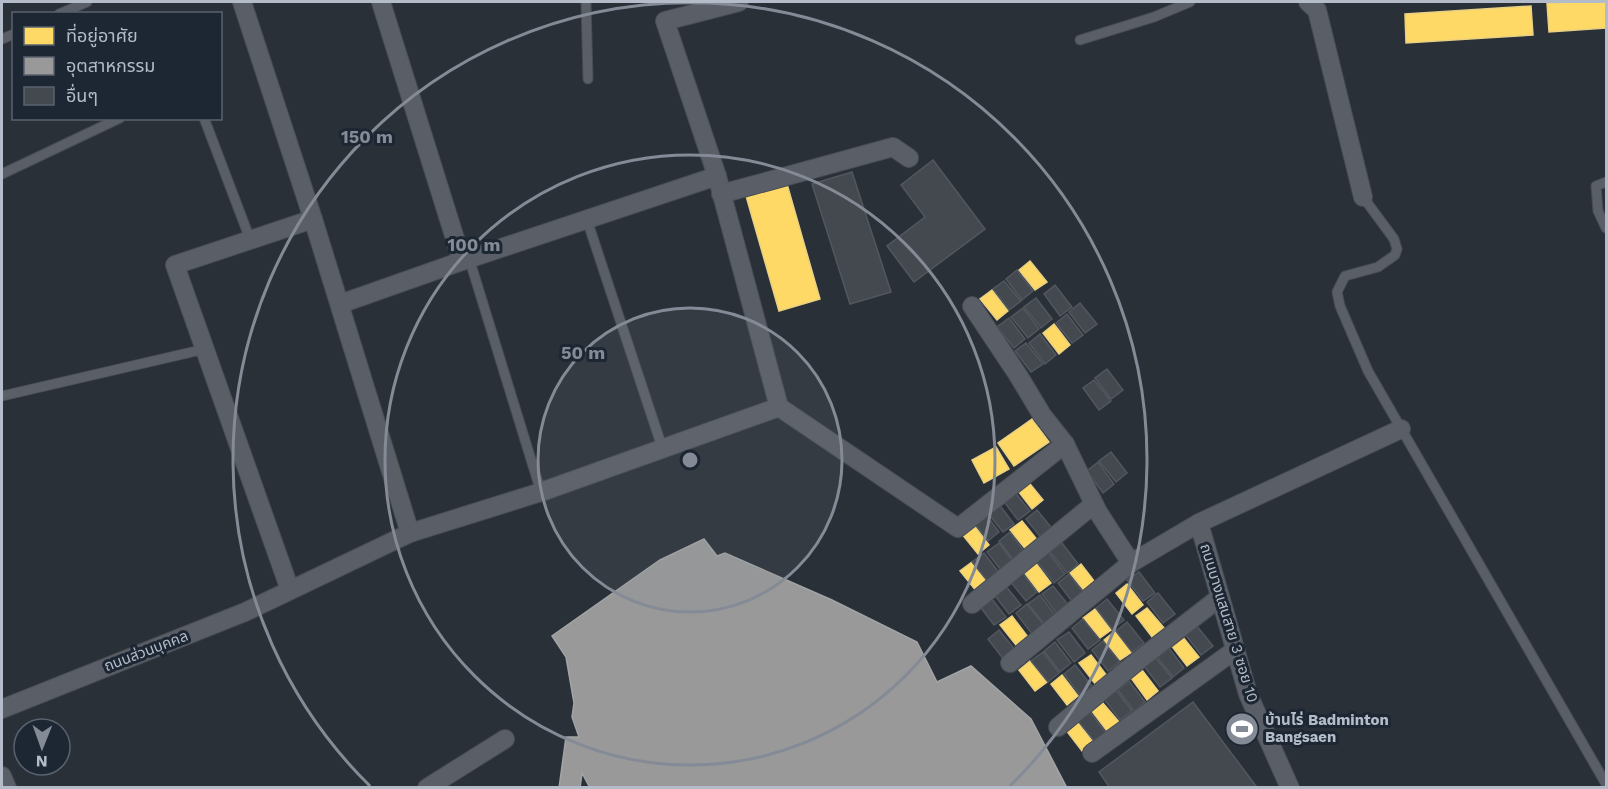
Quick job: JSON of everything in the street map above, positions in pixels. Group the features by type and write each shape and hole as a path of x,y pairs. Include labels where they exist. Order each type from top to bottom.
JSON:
{"street":[{"path":"242,2 340,304 410,533"},
{"path":"381,2 466,259"},
{"path":"739,2 665,21 719,185 779,407 958,528 1065,444"},
{"path":"1308,2 1317,10 1363,197"},
{"path":"340,304 466,259 587,220 719,185 893,147 909,158"},
{"path":"290,590 175,265 313,219"},
{"path":"972,306 1042,415 1065,444 1094,504 1131,563"},
{"name":"ถนนส่วนบุคคล","path":"2,709 245,612 410,533 541,492 779,407"},
{"path":"1010,663 1131,563 1199,523 1401,429"},
{"path":"972,604 1094,504"},
{"name":"ถนนบางแสนสาย 3 ซอย 10","path":"1199,523 1248,694 1290,788"},
{"path":"1058,727 1134,664 1220,598"},
{"path":"1092,753 1235,650"},
{"path":"427,788 505,739"}],"lane":[{"path":"64,12 87,2"},
{"path":"586,2 588,79"},
{"path":"1080,40 1190,2"},
{"path":"2,174 116,120"},
{"path":"205,120 250,239"},
{"path":"1606,182 1596,186 1598,211 1606,228"},
{"path":"1363,197 1394,239 1397,249 1395,255 1378,267 1345,276 1337,292 1340,306 1368,371 1606,784"},
{"path":"587,220 662,447"},
{"path":"466,259 541,492"},
{"path":"2,396 205,349"},
{"path":"1598,768 1606,762"}],"building: ที่อยู่อาศัย":[{"path":"1606,2 1606,28 1549,32 1547,3"},
{"path":"1531,6 1533,35 1406,43 1405,14"},
{"path":"787,184 820,299 779,311 746,196"},
{"path":"1030,261 1047,282 1035,290 1019,270"},
{"path":"992,290 1008,311 997,320 980,299"},
{"path":"1054,324 1070,345 1059,354 1043,333"},
{"path":"1032,419 1049,442 1014,466 998,443"},
{"path":"996,447 1009,469 984,483 972,460"},
{"path":"1026,479 1043,500 1032,509 1015,487"},
{"path":"1022,521 1039,542 1027,551 1010,530"},
{"path":"973,524 989,545 978,554 961,533"},
{"path":"972,562 988,583 977,592 960,571"},
{"path":"1035,562 1051,583 1039,592 1023,571"},
{"path":"1081,564 1098,586 1087,594 1070,573"},
{"path":"1127,584 1143,605 1132,614 1116,593"},
{"path":"1147,608 1164,628 1152,637 1136,616"},
{"path":"1095,609 1111,630 1100,638 1083,618"},
{"path":"1012,616 1028,637 1016,645 1000,625"},
{"path":"1115,631 1132,652 1120,660 1104,640"},
{"path":"1182,636 1199,657 1187,666 1171,645"},
{"path":"1091,655 1107,676 1096,685 1079,663"},
{"path":"1030,661 1047,682 1035,691 1019,670"},
{"path":"1142,670 1158,691 1147,700 1131,678"},
{"path":"1062,675 1078,696 1067,705 1051,684"},
{"path":"1102,702 1119,722 1107,731 1091,710"},
{"path":"1077,721 1093,742 1082,751 1066,730"}],"building: อุตสาหกรรม":[{"path":"704,539 717,556 725,553 832,600 917,642 937,682 971,666 1031,719 1067,788 590,788 582,773 580,788 559,788 566,737 579,737 572,717 574,703 566,657 552,636 660,560"}],"building: อื่นๆ":[{"path":"933,160 985,229 914,282 887,246 925,217 901,185"},
{"path":"852,172 891,292 850,304 812,184"},
{"path":"1017,270 1033,291 1022,300 1006,279"},
{"path":"1004,281 1021,301 1009,310 993,289"},
{"path":"1055,285 1072,307 1060,316 1044,294"},
{"path":"1036,298 1052,319 1041,328 1024,307"},
{"path":"1080,303 1097,324 1085,333 1069,312"},
{"path":"1023,308 1039,329 1028,338 1011,317"},
{"path":"1067,314 1083,335 1072,343 1056,323"},
{"path":"1009,318 1025,339 1014,348 997,327"},
{"path":"1040,334 1056,355 1045,364 1029,343"},
{"path":"1026,343 1043,364 1031,372 1015,351"},
{"path":"1107,369 1123,390 1111,399 1095,378"},
{"path":"1094,380 1111,401 1099,410 1083,388"},
{"path":"1111,452 1127,473 1116,482 1099,461"},
{"path":"1098,462 1114,484 1103,493 1087,471"},
{"path":"1013,490 1030,511 1018,520 1002,499"},
{"path":"998,503 1014,524 1003,532 986,511"},
{"path":"1037,510 1054,531 1043,540 1026,519"},
{"path":"983,511 999,532 988,541 972,520"},
{"path":"1010,532 1026,554 1015,562 999,541"},
{"path":"999,543 1015,564 1003,573 987,552"},
{"path":"1062,543 1078,564 1067,573 1050,552"},
{"path":"984,553 1000,574 989,583 972,562"},
{"path":"1049,553 1065,574 1054,583 1037,562"},
{"path":"1021,571 1037,592 1026,601 1009,580"},
{"path":"1139,572 1155,593 1143,601 1127,580"},
{"path":"1069,574 1085,595 1074,604 1058,583"},
{"path":"1004,584 1021,605 1009,614 993,593"},
{"path":"1053,586 1070,607 1058,615 1042,594"},
{"path":"1158,593 1175,614 1163,623 1147,602"},
{"path":"989,595 1006,617 994,625 978,604"},
{"path":"1040,595 1056,616 1045,625 1028,604"},
{"path":"1107,599 1124,620 1112,629 1096,608"},
{"path":"1027,604 1044,625 1032,634 1016,613"},
{"path":"1083,619 1100,640 1088,649 1072,628"},
{"path":"1127,622 1144,643 1132,652 1116,631"},
{"path":"1196,625 1213,646 1201,655 1185,634"},
{"path":"999,630 1016,651 1004,660 988,639"},
{"path":"1069,632 1085,653 1074,662 1057,640"},
{"path":"1103,641 1120,662 1108,671 1092,650"},
{"path":"1055,642 1071,663 1060,672 1044,651"},
{"path":"1168,647 1184,668 1173,677 1156,656"},
{"path":"1043,652 1059,673 1048,682 1031,661"},
{"path":"1155,657 1172,678 1160,687 1144,666"},
{"path":"1075,665 1092,686 1080,695 1064,674"},
{"path":"1129,681 1145,702 1134,711 1118,690"},
{"path":"1116,690 1132,711 1120,720 1104,699"},
{"path":"1193,702 1256,786 1254,788 1110,788 1099,772"},
{"path":"1090,712 1106,733 1095,742 1078,721"}],"place":[{"name":"บ้านไร่ Badminton Bangsaen","path":"1242,729"}]}
